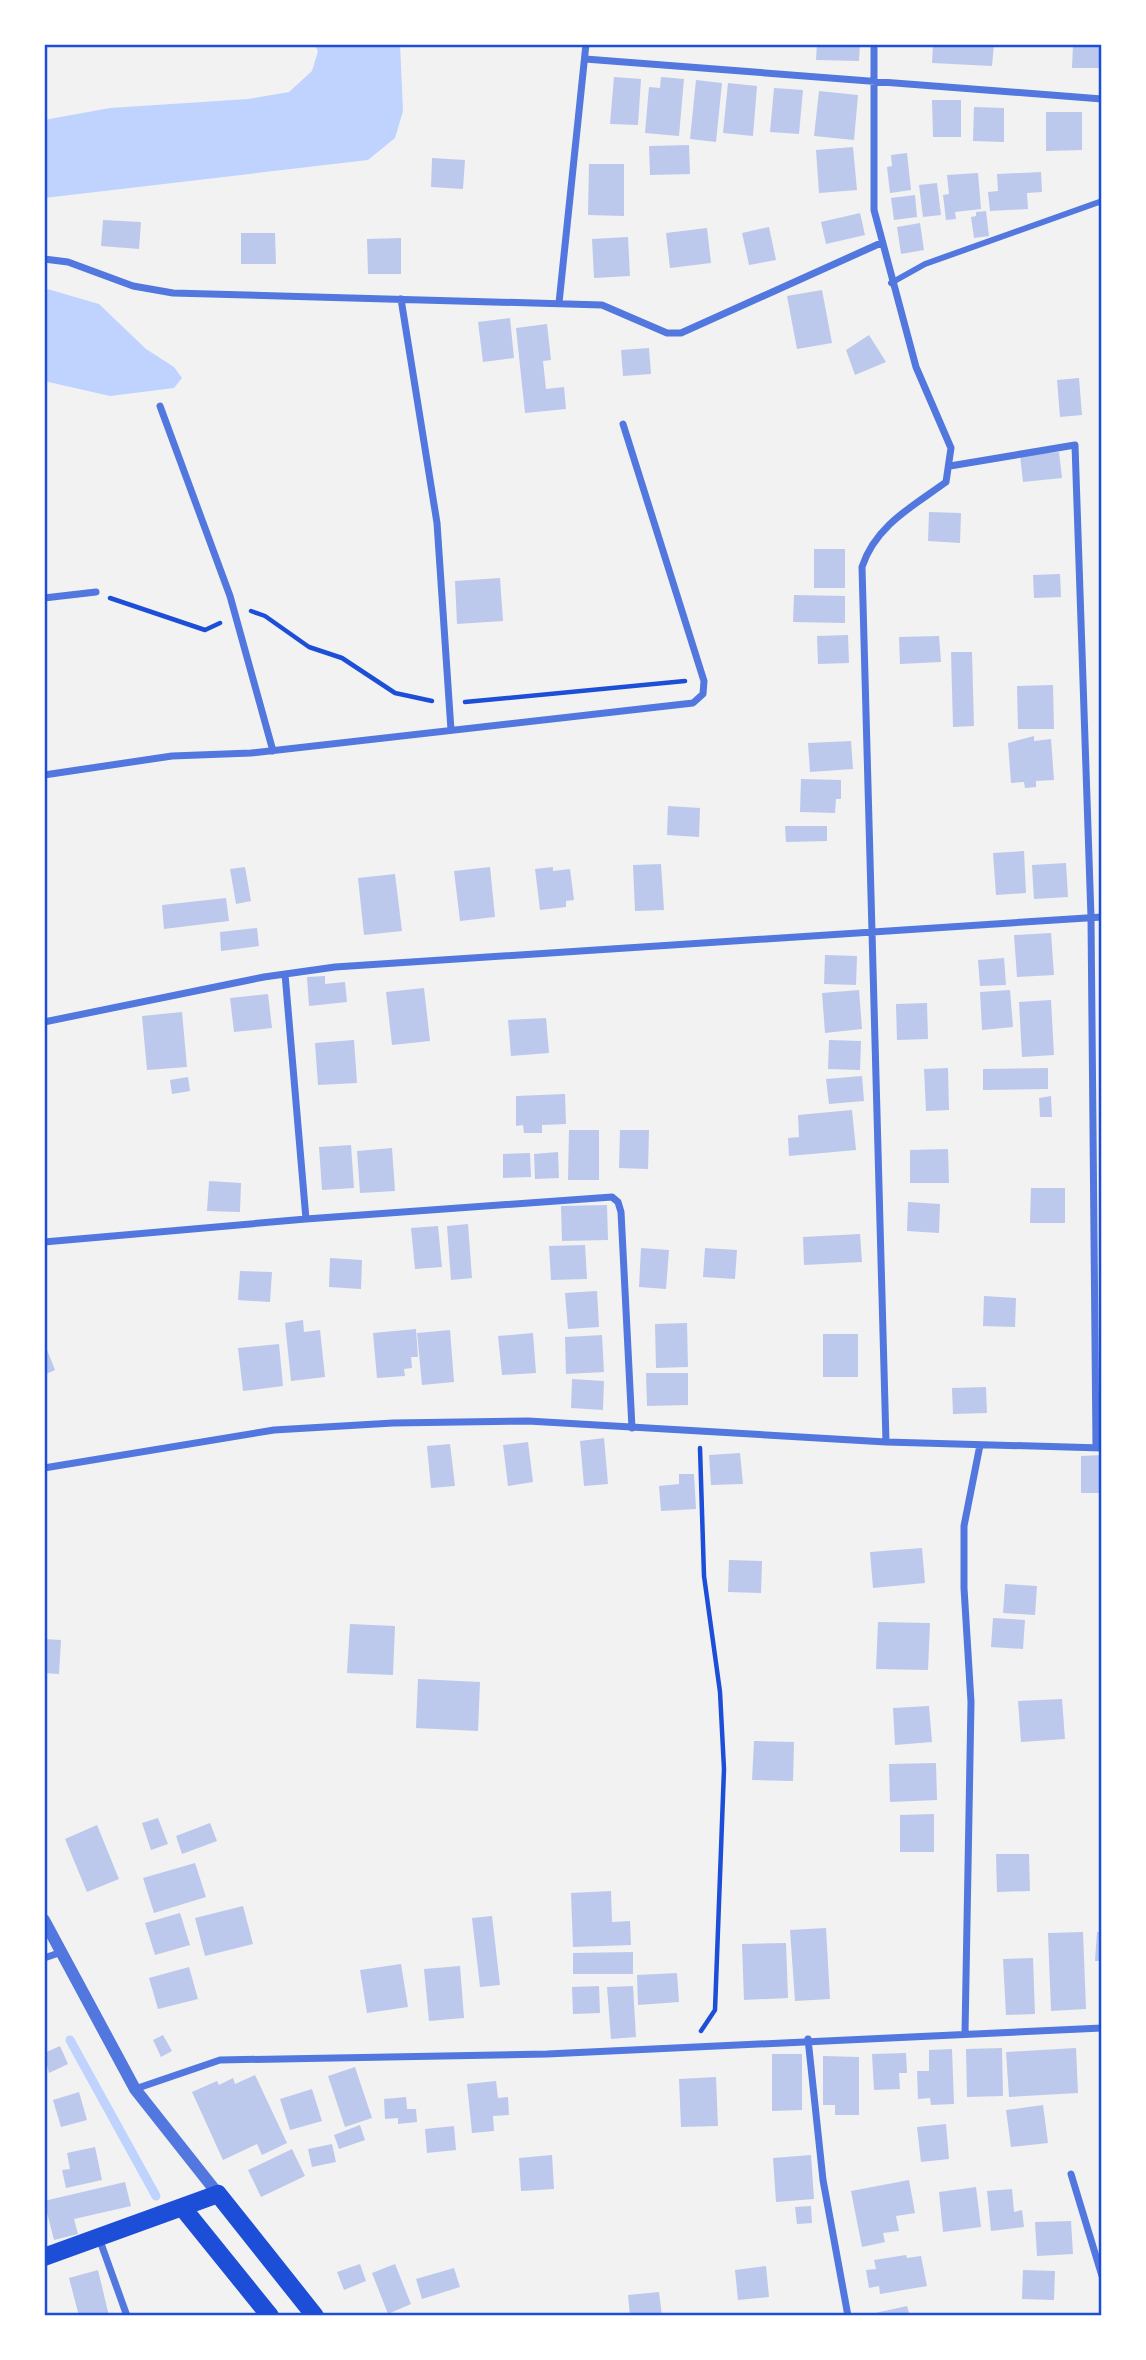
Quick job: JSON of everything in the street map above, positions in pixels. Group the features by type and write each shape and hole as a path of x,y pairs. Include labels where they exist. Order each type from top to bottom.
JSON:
{"main road":[{"path":"44,2257 218,2194 315,2316"},
{"path":"182,2207 270,2316"}],"street":[{"path":"559,303 586,44"},
{"path":"874,44 874,210 891,283 916,366 951,448 946,482 880,532 868,548 862,567 886,1442"},
{"path":"585,59 873,84 1102,99"},
{"path":"891,283 925,264 1102,201"},
{"path":"44,259 68,262 132,286 173,293 602,305 667,333 681,333 881,243"},
{"path":"401,299 437,523 452,730"},
{"path":"160,406 235,616 273,751"},
{"path":"44,775 172,756 273,751 693,703 703,694 704,681 624,424"},
{"path":"44,1468 274,1430 393,1423 528,1421 886,1442 1099,1448 1091,917 1075,445 950,466"},
{"path":"44,598 96,592"},
{"path":"44,1022 285,974 335,967 1102,917"},
{"path":"285,974 306,1219"},
{"path":"44,1242 306,1219 616,1199 621,1212 632,1428"},
{"path":"965,2033 971,1702 964,1588 964,1526 981,1445"},
{"path":"44,1920 59,1954 135,2089 218,2194"},
{"path":"44,1958 59,1954"},
{"path":"135,2089 220,2060 547,2054 808,2039 1102,2028"},
{"path":"808,2039 822,2179 847,2315 838,2316"},
{"path":"1071,2174 1102,2276"},
{"path":"99,2238 127,2316"}],"path":[{"path":"96,592 139,610 205,630 249,610 265,616 292,637 342,658 396,693 449,702 521,695 578,694 667,681 704,681"},
{"path":"696,2045 703,2025 715,2010 724,1769 720,1692 704,1576 699,1432"}],"water":[{"path":"314,44 400,44 403,111 395,138 368,160 44,198 44,120 110,108 248,99 289,92 312,71 318,51"},
{"path":"44,288 99,304 146,349 174,367 182,378 174,388 110,396 44,381"}],"building":[{"path":"817,44 860,44 859,61 816,60"},
{"path":"933,44 994,44 992,66 932,63"},
{"path":"1073,44 1102,44 1102,68 1072,68"},
{"path":"614,77 641,79 638,125 610,124"},
{"path":"661,77 684,79 679,136 645,133 649,87 660,88"},
{"path":"696,80 722,83 716,142 690,139"},
{"path":"728,83 757,86 753,136 723,133"},
{"path":"774,88 803,90 799,134 770,132"},
{"path":"819,91 858,95 854,140 814,136"},
{"path":"932,100 961,100 961,137 933,137"},
{"path":"974,107 1004,108 1004,142 973,141"},
{"path":"1046,112 1082,112 1082,150 1046,151"},
{"path":"689,145 690,174 650,175 649,146"},
{"path":"853,147 857,190 819,193 816,150"},
{"path":"907,153 911,190 890,193 887,167 892,166 891,155"},
{"path":"432,158 465,160 463,189 431,187"},
{"path":"589,164 624,164 624,216 588,215"},
{"path":"1041,172 1042,192 1027,193 1028,209 990,211 988,192 998,191 997,174"},
{"path":"978,173 981,209 955,212 956,219 946,220 943,195 949,194 947,175"},
{"path":"937,183 941,215 923,217 919,185"},
{"path":"915,195 917,217 894,220 891,198"},
{"path":"986,211 989,236 974,238 971,217 976,216 976,212"},
{"path":"860,213 865,235 826,244 821,222"},
{"path":"103,220 141,222 139,249 101,246"},
{"path":"920,223 924,250 901,254 897,227"},
{"path":"769,227 776,260 749,265 742,233"},
{"path":"707,228 711,263 670,268 666,233"},
{"path":"241,233 275,233 276,264 241,264"},
{"path":"628,237 630,276 594,278 592,239"},
{"path":"401,238 401,274 368,274 367,239"},
{"path":"822,290 832,343 797,349 787,296"},
{"path":"510,318 514,358 483,362 478,322"},
{"path":"547,324 551,360 543,361 546,389 564,387 566,409 525,413 516,328"},
{"path":"869,335 886,362 855,375 846,350"},
{"path":"649,348 651,374 623,376 621,350"},
{"path":"1079,378 1082,415 1060,417 1057,380"},
{"path":"1059,452 1062,478 1023,482 1020,455"},
{"path":"929,512 961,513 960,543 928,541"},
{"path":"814,549 845,549 845,588 814,588"},
{"path":"1060,574 1061,597 1034,598 1033,575"},
{"path":"500,578 503,621 457,624 455,581"},
{"path":"794,595 845,596 845,623 793,622"},
{"path":"848,635 849,663 818,664 817,636"},
{"path":"939,636 941,662 900,664 899,637"},
{"path":"951,652 972,652 974,726 953,727"},
{"path":"1053,685 1054,729 1018,729 1017,686"},
{"path":"1034,736 1034,741 1051,739 1054,780 1036,781 1036,787 1025,788 1024,782 1011,783 1008,743"},
{"path":"851,741 853,769 810,772 808,743"},
{"path":"801,779 841,780 841,799 836,799 835,813 800,812"},
{"path":"668,806 700,808 699,837 667,835"},
{"path":"785,826 827,826 827,841 786,842"},
{"path":"1024,851 1026,893 996,895 993,853"},
{"path":"1066,863 1068,897 1034,899 1032,865"},
{"path":"661,864 664,910 635,911 633,865"},
{"path":"245,867 251,901 236,904 230,869"},
{"path":"490,867 495,917 460,921 454,871"},
{"path":"553,867 553,871 570,869 574,900 566,901 566,907 540,910 535,869"},
{"path":"395,874 402,931 364,935 358,878"},
{"path":"226,898 229,921 164,929 162,905"},
{"path":"257,928 259,946 221,951 220,932"},
{"path":"1051,933 1054,975 1017,977 1014,935"},
{"path":"825,955 857,956 856,985 824,984"},
{"path":"1004,958 1006,985 980,986 978,960"},
{"path":"325,976 325,984 345,982 347,1002 309,1006 307,977"},
{"path":"424,988 430,1041 392,1045 386,992"},
{"path":"859,990 862,1029 825,1033 822,993"},
{"path":"1010,990 1013,1027 982,1030 980,992"},
{"path":"268,994 272,1028 234,1032 230,998"},
{"path":"1051,1000 1054,1055 1022,1057 1019,1002"},
{"path":"927,1003 928,1039 897,1040 896,1004"},
{"path":"182,1012 187,1067 147,1070 142,1016"},
{"path":"546,1018 549,1053 511,1056 508,1020"},
{"path":"354,1040 357,1083 318,1085 315,1043"},
{"path":"829,1040 861,1041 860,1070 828,1069"},
{"path":"948,1068 949,1110 926,1111 924,1069"},
{"path":"1048,1068 1048,1089 983,1090 983,1069"},
{"path":"862,1076 864,1101 829,1104 826,1079"},
{"path":"188,1077 190,1091 172,1094 170,1080"},
{"path":"565,1094 566,1124 542,1125 542,1133 524,1133 523,1125 516,1126 516,1096"},
{"path":"1051,1096 1052,1117 1040,1117 1039,1098"},
{"path":"852,1110 856,1150 789,1156 788,1138 799,1137 798,1115"},
{"path":"569,1130 599,1130 599,1180 568,1180"},
{"path":"620,1130 649,1130 648,1169 619,1168"},
{"path":"351,1145 354,1188 322,1190 319,1147"},
{"path":"392,1148 395,1191 360,1193 357,1151"},
{"path":"948,1149 949,1183 910,1183 910,1150"},
{"path":"558,1152 559,1178 535,1179 534,1154"},
{"path":"530,1153 531,1177 503,1178 503,1154"},
{"path":"209,1181 241,1183 240,1212 207,1211"},
{"path":"1031,1188 1065,1188 1065,1223 1030,1223"},
{"path":"908,1202 940,1204 939,1233 907,1231"},
{"path":"607,1205 608,1240 562,1241 561,1206"},
{"path":"468,1224 472,1278 451,1280 447,1226"},
{"path":"438,1226 442,1267 415,1269 411,1228"},
{"path":"860,1234 862,1262 804,1265 803,1237"},
{"path":"585,1245 587,1279 551,1280 549,1246"},
{"path":"641,1248 669,1250 666,1289 639,1287"},
{"path":"705,1248 737,1250 735,1279 703,1277"},
{"path":"330,1258 362,1260 361,1289 329,1287"},
{"path":"240,1271 272,1272 270,1302 238,1300"},
{"path":"597,1291 599,1327 568,1329 565,1293"},
{"path":"984,1296 1016,1298 1015,1327 983,1326"},
{"path":"303,1320 304,1332 320,1330 325,1377 291,1381 285,1323"},
{"path":"687,1323 688,1367 656,1368 655,1324"},
{"path":"416,1329 418,1357 411,1357 412,1368 404,1369 405,1376 377,1378 373,1333"},
{"path":"450,1330 454,1382 422,1385 417,1333"},
{"path":"533,1333 536,1373 502,1375 498,1336"},
{"path":"823,1334 858,1334 858,1377 823,1377"},
{"path":"602,1335 604,1372 566,1374 565,1337"},
{"path":"44,1342 55,1370 44,1375"},
{"path":"279,1344 283,1386 243,1391 238,1348"},
{"path":"646,1373 688,1373 688,1405 647,1406"},
{"path":"572,1379 604,1381 603,1410 571,1408"},
{"path":"986,1387 987,1413 953,1414 952,1388"},
{"path":"604,1438 608,1484 584,1486 580,1441"},
{"path":"528,1442 533,1482 508,1486 503,1445"},
{"path":"450,1444 455,1486 431,1488 427,1446"},
{"path":"740,1453 743,1484 711,1485 709,1455"},
{"path":"1102,1455 1102,1493 1081,1493 1081,1456"},
{"path":"679,1474 694,1474 696,1509 661,1511 659,1486 679,1484"},
{"path":"922,1548 925,1583 873,1588 870,1552"},
{"path":"729,1560 762,1561 761,1593 728,1592"},
{"path":"1005,1584 1037,1586 1035,1615 1003,1613"},
{"path":"993,1618 1025,1620 1023,1649 991,1647"},
{"path":"878,1622 930,1623 928,1670 876,1669"},
{"path":"350,1624 395,1626 393,1675 347,1673"},
{"path":"44,1639 61,1640 59,1674 44,1673"},
{"path":"418,1679 480,1682 478,1731 416,1728"},
{"path":"1062,1699 1065,1739 1021,1742 1018,1701"},
{"path":"929,1706 932,1742 895,1745 893,1708"},
{"path":"754,1741 794,1742 793,1781 752,1780"},
{"path":"936,1763 937,1800 890,1802 889,1764"},
{"path":"934,1814 934,1852 900,1852 900,1815"},
{"path":"158,1818 168,1844 151,1850 142,1823"},
{"path":"210,1823 217,1841 182,1854 176,1836"},
{"path":"97,1825 119,1879 87,1892 65,1839"},
{"path":"996,1854 1029,1854 1030,1891 997,1892"},
{"path":"195,1863 206,1897 154,1913 143,1878"},
{"path":"611,1891 612,1922 630,1921 631,1945 573,1947 571,1893"},
{"path":"243,1906 253,1944 205,1956 195,1918"},
{"path":"180,1913 190,1945 155,1955 145,1923"},
{"path":"492,1916 500,1985 480,1987 472,1918"},
{"path":"826,1928 830,1999 795,2001 790,1930"},
{"path":"1083,1932 1086,2009 1051,2011 1048,1933"},
{"path":"1097,1932 1102,1932 1102,1961 1095,1961"},
{"path":"786,1943 788,1998 744,2000 742,1944"},
{"path":"633,1952 633,1974 573,1974 573,1953"},
{"path":"1033,1958 1035,2014 1006,2015 1003,1959"},
{"path":"401,1964 408,2007 367,2013 360,1970"},
{"path":"460,1966 464,2018 429,2021 424,1969"},
{"path":"189,1967 198,1999 158,2009 149,1978"},
{"path":"677,1973 679,2002 638,2005 637,1975"},
{"path":"599,1986 600,2013 573,2014 572,1987"},
{"path":"633,1986 636,2037 611,2039 607,1987"},
{"path":"163,2035 172,2051 161,2057 153,2040"},
{"path":"60,2046 68,2064 49,2073 44,2053"},
{"path":"1002,2048 1003,2096 967,2097 966,2049"},
{"path":"1076,2048 1078,2093 1009,2097 1006,2052"},
{"path":"952,2049 954,2104 931,2105 930,2098 918,2099 917,2071 929,2071 929,2050"},
{"path":"906,2053 907,2073 899,2073 900,2089 874,2090 872,2054"},
{"path":"772,2054 802,2054 802,2110 772,2111"},
{"path":"823,2056 859,2057 859,2115 835,2115 835,2105 823,2105"},
{"path":"355,2067 372,2118 345,2127 328,2076"},
{"path":"255,2075 287,2143 262,2155 257,2144 223,2160 192,2092 217,2081 219,2085 233,2078 235,2084"},
{"path":"716,2077 718,2126 681,2127 679,2079"},
{"path":"496,2081 498,2098 508,2097 509,2115 493,2116 494,2131 472,2133 467,2084"},
{"path":"312,2089 322,2121 290,2130 280,2099"},
{"path":"79,2092 87,2120 61,2127 53,2100"},
{"path":"406,2097 407,2109 416,2109 417,2122 398,2124 398,2118 385,2119 384,2099"},
{"path":"1043,2105 1048,2143 1011,2147 1006,2110"},
{"path":"946,2124 949,2159 921,2162 917,2127"},
{"path":"360,2125 365,2140 339,2149 334,2135"},
{"path":"454,2126 456,2150 427,2153 425,2129"},
{"path":"332,2144 336,2162 312,2167 308,2149"},
{"path":"95,2147 102,2180 66,2188 62,2170 70,2169 67,2153"},
{"path":"292,2149 305,2176 261,2197 248,2170"},
{"path":"552,2155 554,2189 521,2191 519,2158"},
{"path":"811,2155 814,2199 776,2202 773,2158"},
{"path":"909,2180 915,2213 896,2216 899,2231 883,2233 885,2242 862,2247 851,2191"},
{"path":"125,2182 131,2206 74,2219 78,2234 54,2240 44,2201"},
{"path":"976,2187 981,2227 943,2232 939,2192"},
{"path":"1012,2189 1014,2212 1022,2210 1024,2227 991,2231 987,2191"},
{"path":"811,2206 812,2223 797,2224 795,2207"},
{"path":"1071,2221 1073,2254 1037,2256 1035,2222"},
{"path":"906,2255 907,2258 921,2256 927,2286 880,2294 879,2286 869,2288 866,2270 876,2269 874,2260"},
{"path":"360,2264 366,2281 344,2290 337,2272"},
{"path":"395,2264 411,2304 388,2314 372,2273"},
{"path":"766,2266 769,2297 738,2300 735,2270"},
{"path":"454,2268 460,2287 422,2299 416,2279"},
{"path":"98,2270 109,2316 79,2316 69,2278"},
{"path":"1023,2270 1055,2271 1054,2300 1022,2299"},
{"path":"659,2292 662,2316 630,2316 628,2295"},
{"path":"907,2306 910,2316 875,2316 875,2313"}],"waterway":[{"path":"70,2040 156,2196"}]}
